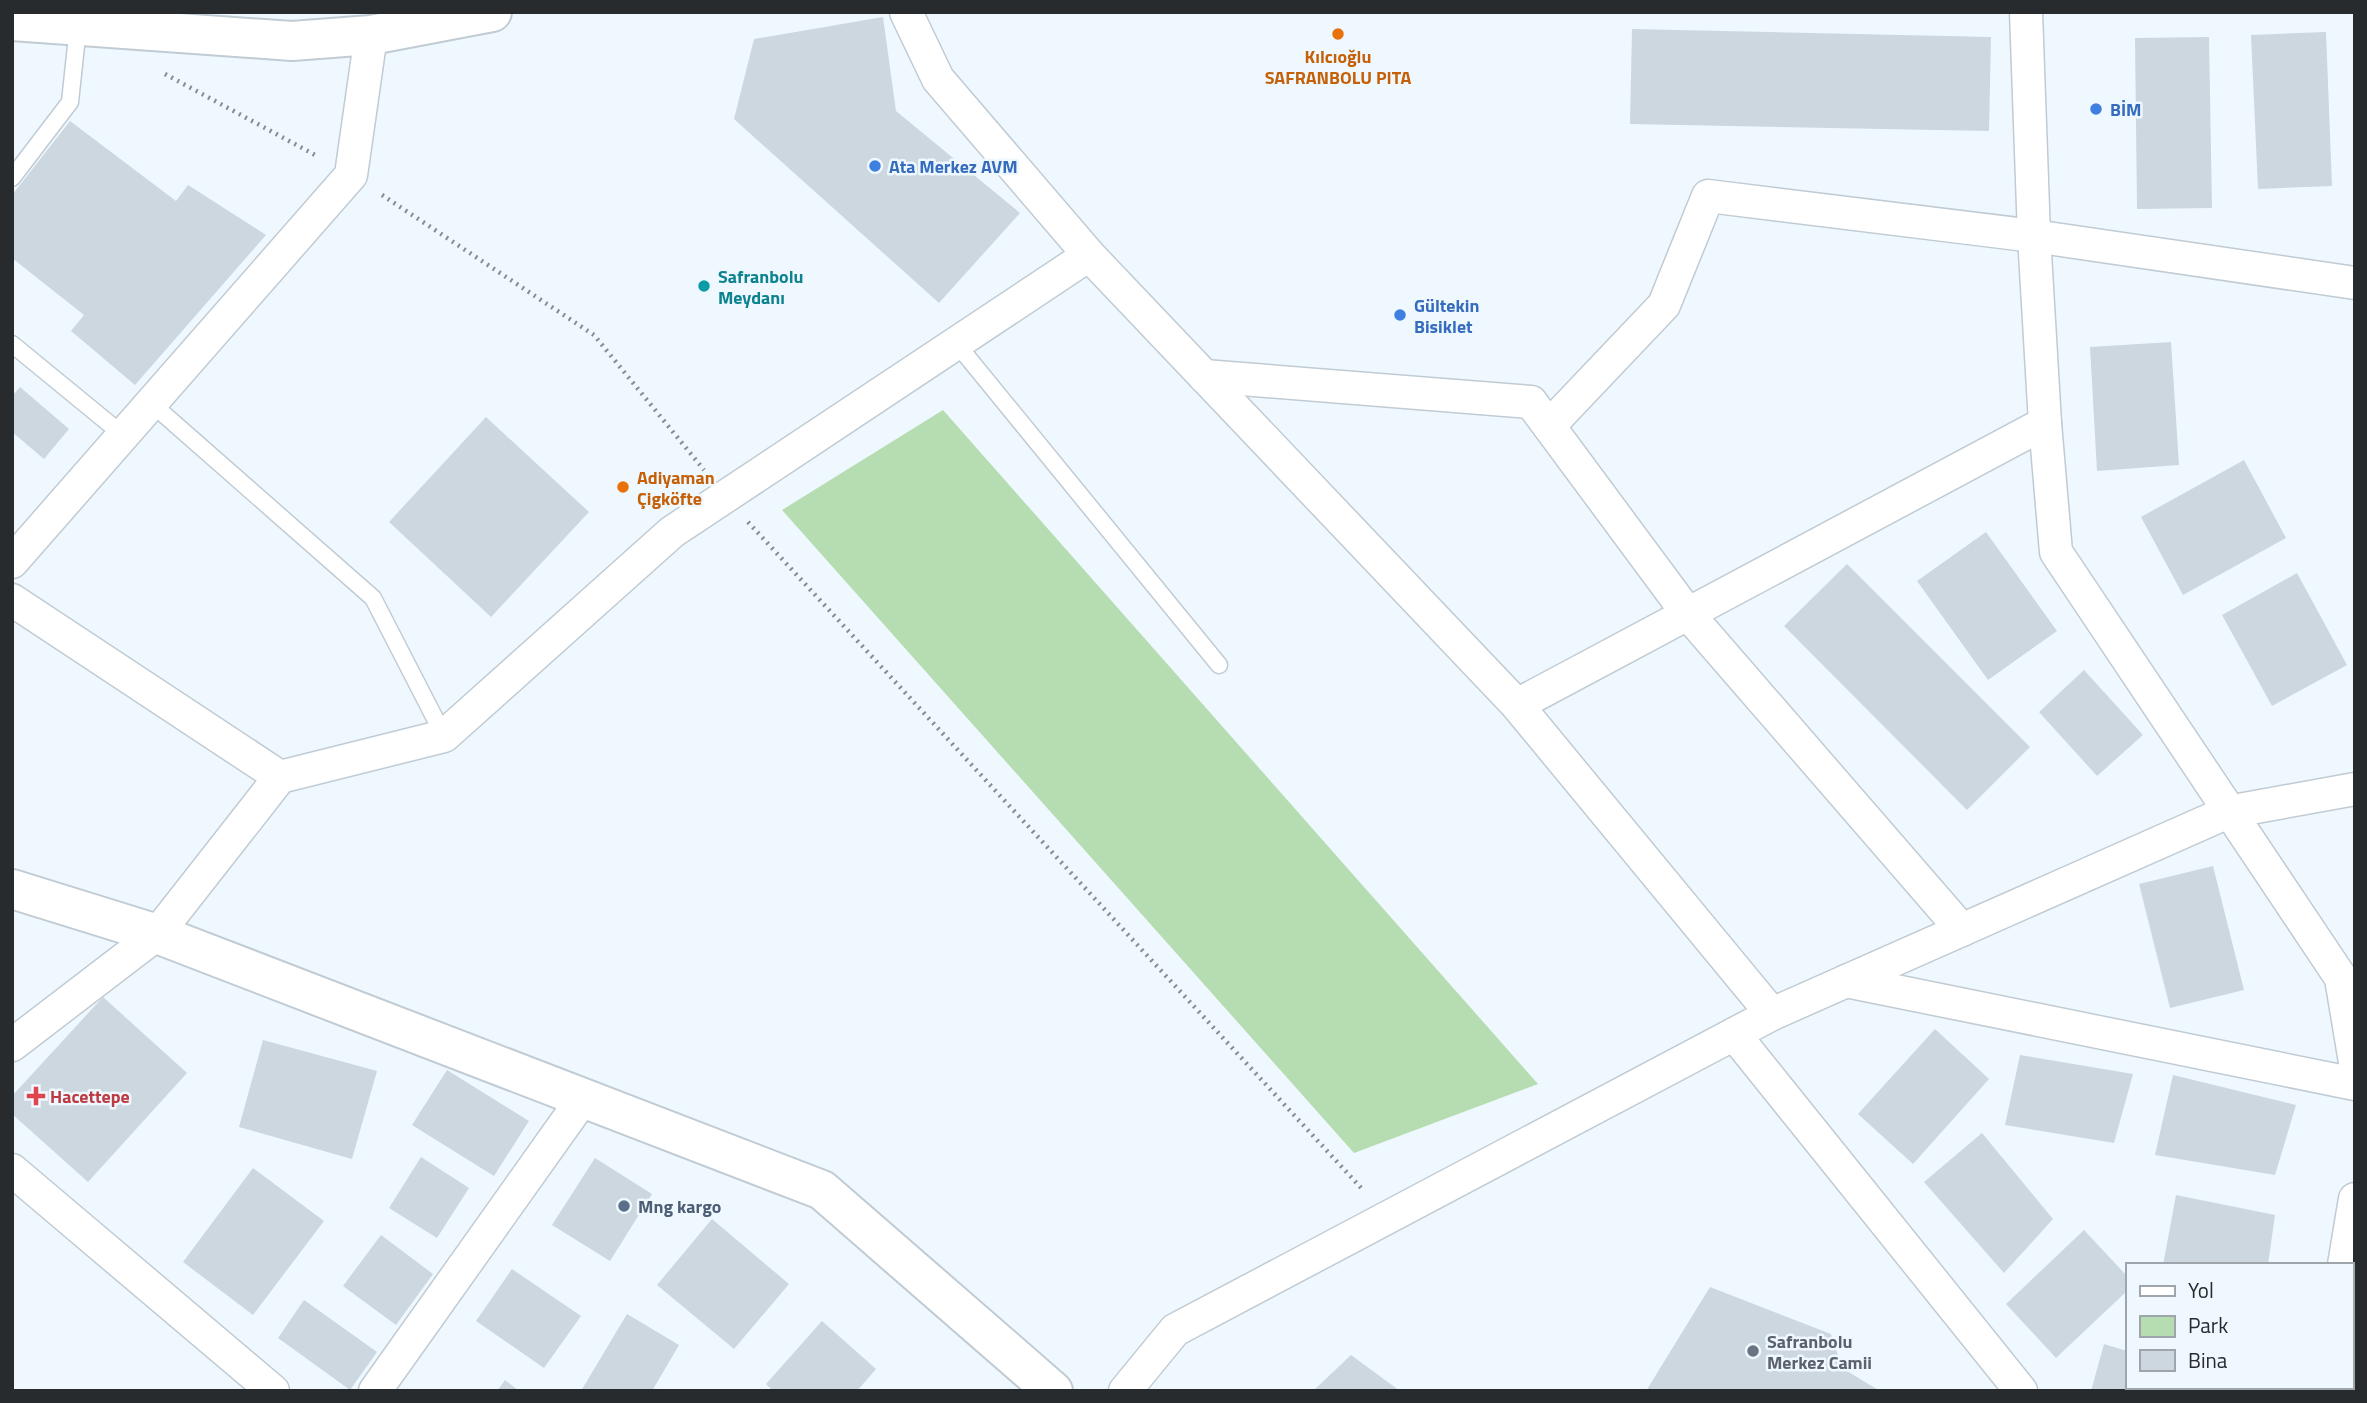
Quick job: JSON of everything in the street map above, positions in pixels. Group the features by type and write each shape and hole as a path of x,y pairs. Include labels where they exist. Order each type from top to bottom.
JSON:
{"street":[{"path":"371,35 403,20 408,12"},
{"path":"21,19 78,26 292,41 371,35 492,12"},
{"path":"906,12 938,79 1089,255 1517,705 1772,1014"},
{"path":"2026,12 2034,236 2056,552 2341,978 2355,1062"},
{"path":"12,562 351,175 371,35"},
{"path":"1549,426 1664,305 1708,196 2034,236 2355,283"},
{"path":"12,1045 157,934 280,777 444,736 672,532 1089,255"},
{"path":"1204,376 1531,402 1688,614 1962,930"},
{"path":"1517,705 2045,423"},
{"path":"12,600 280,777"},
{"path":"1125,1391 1175,1330 1772,1014 2228,812 2355,789"},
{"path":"12,889 157,934 822,1190 1053,1391"},
{"path":"1846,981 2355,1084"},
{"path":"1734,1034 2021,1391"},
{"path":"375,1391 584,1097"},
{"path":"12,1170 273,1391"},
{"path":"2344,1263 2355,1199"}],"lane":[{"path":"12,178 70,102 78,26"},
{"path":"956,343 1219,665"},
{"path":"12,344 123,435"},
{"path":"151,403 373,598 444,736"}],"path":[{"path":"161,72 351,175 594,335 725,496 1388,1217"}],"green space":[{"path":"943,410 1538,1084 1354,1153 782,510"}],"building":[{"name":"Ata Merkez AVM","path":"883,17 896,111 1020,213 939,303 734,119 754,39"},
{"path":"1632,29 1991,37 1989,131 1630,124"},
{"path":"2326,32 2332,186 2258,189 2251,35"},
{"path":"2209,37 2212,208 2137,209 2135,38"},
{"path":"70,121 176,201 188,185 266,235 135,385 71,331 84,315 12,258 12,195"},
{"path":"2171,342 2179,465 2097,471 2090,347"},
{"path":"20,387 69,429 44,459 12,432 12,396"},
{"path":"486,417 589,512 491,617 389,522"},
{"path":"2244,460 2286,538 2183,595 2141,517"},
{"path":"1986,532 2057,631 1988,680 1917,581"},
{"path":"1847,564 2030,747 1967,810 1784,626"},
{"path":"2297,573 2347,665 2272,706 2222,615"},
{"path":"2084,670 2143,735 2097,776 2039,712"},
{"path":"2213,866 2244,990 2170,1008 2139,884"},
{"path":"103,997 187,1073 88,1182 12,1114 12,1096"},
{"path":"1935,1029 1989,1079 1913,1164 1858,1114"},
{"path":"263,1040 377,1071 352,1159 239,1127"},
{"path":"2020,1055 2133,1074 2114,1143 2005,1125"},
{"path":"447,1070 529,1121 494,1176 412,1125"},
{"path":"2173,1075 2296,1105 2275,1175 2155,1155"},
{"path":"1982,1133 2053,1219 2004,1273 1924,1182"},
{"path":"421,1157 469,1188 437,1238 389,1208"},
{"path":"595,1158 652,1194 610,1261 552,1225"},
{"path":"253,1168 324,1221 253,1315 183,1262"},
{"path":"2176,1195 2275,1215 2268,1263 2163,1263"},
{"path":"712,1219 789,1284 734,1349 657,1285"},
{"path":"2084,1230 2126,1275 2126,1292 2056,1358 2006,1304"},
{"path":"381,1235 433,1274 396,1325 343,1286"},
{"path":"512,1269 581,1316 544,1368 476,1321"},
{"name":"Safranbolu Merkez Camii","path":"1710,1287 1831,1334 1842,1368 1880,1391 1646,1391"},
{"path":"304,1300 377,1352 350,1390 278,1338"},
{"path":"627,1314 679,1345 652,1391 581,1391"},
{"path":"822,1321 876,1369 857,1391 773,1391 766,1384"},
{"path":"2104,1344 2126,1351 2126,1389 2239,1389 2238,1391 2091,1391"},
{"path":"1351,1355 1400,1391 1313,1391"},
{"path":"505,1380 519,1391 497,1391"}],"place":[{"name":"Kılcıoğlu SAFRANBOLU PITA","path":"1338,34"},
{"name":"BİM","path":"2096,109"},
{"name":"Ata Merkez AVM","path":"875,166"},
{"name":"Safranbolu Meydanı","path":"704,286"},
{"name":"Gültekin Bisiklet","path":"1400,315"},
{"name":"Adiyaman Çigköfte","path":"623,487"},
{"name":"Hacettepe","path":"36,1096"},
{"name":"Mng kargo","path":"624,1206"},
{"name":"Safranbolu Merkez Camii","path":"1753,1351"}]}
